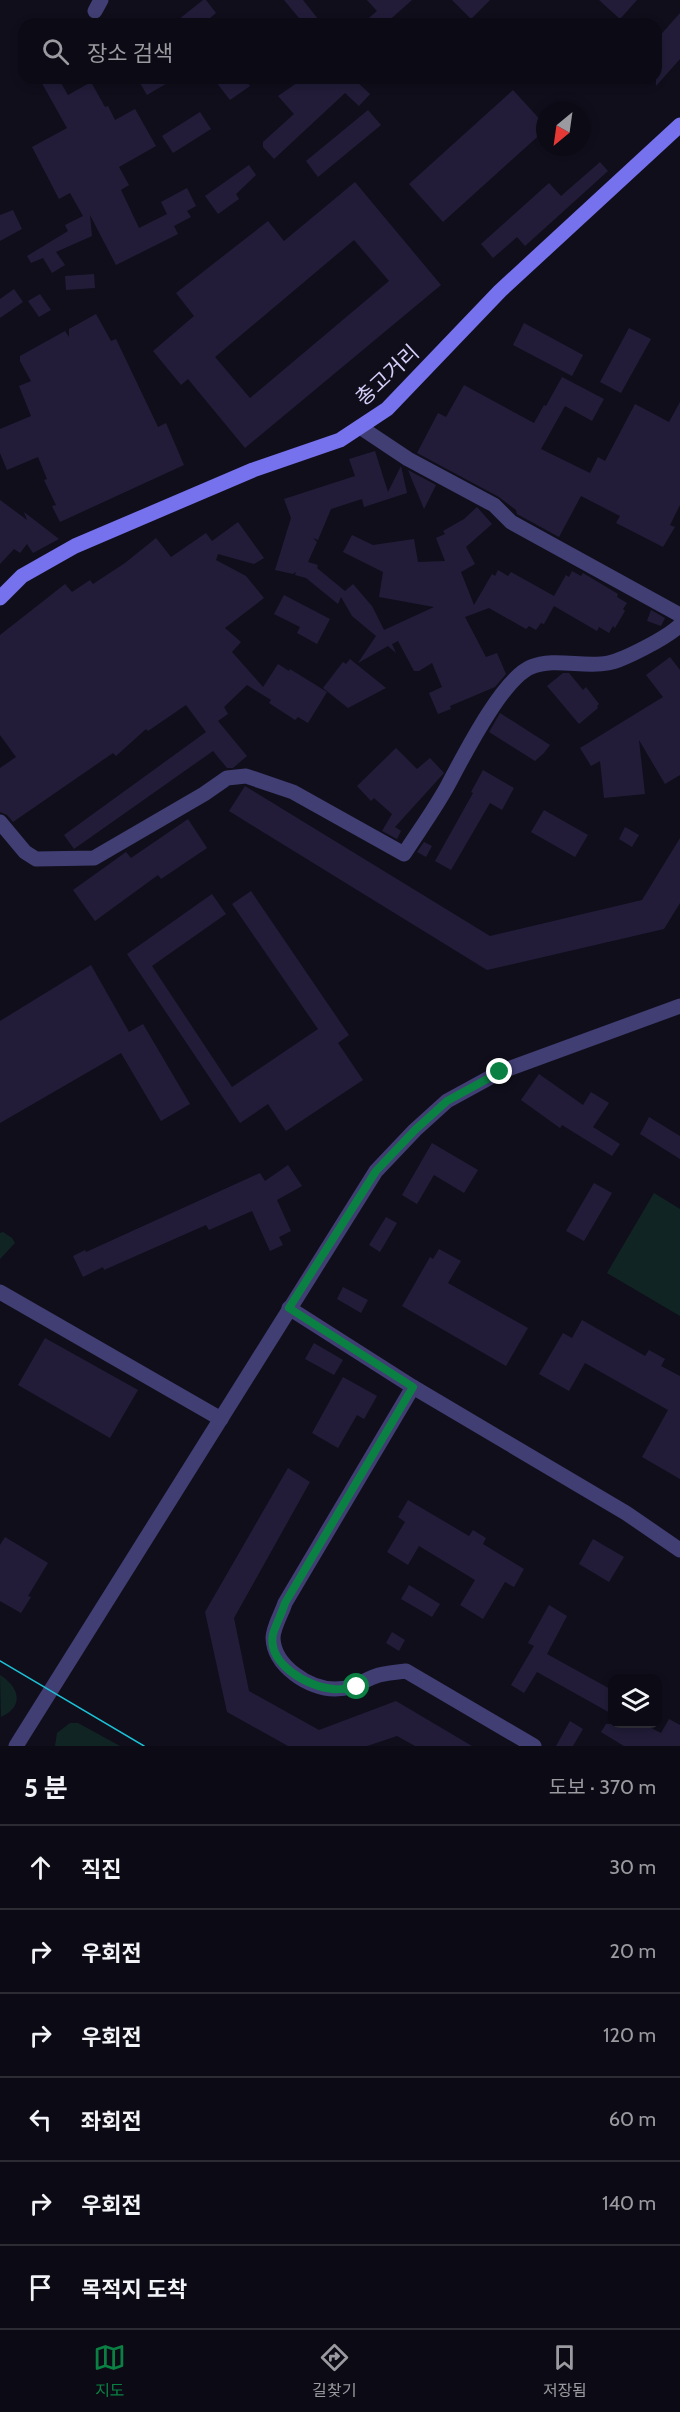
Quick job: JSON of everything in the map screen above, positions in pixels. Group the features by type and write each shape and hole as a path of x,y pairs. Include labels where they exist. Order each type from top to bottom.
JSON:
{"street":[{"name":"총고거리","path":"0,598 22,576 75,546 253,470 340,440 387,409 500,291 680,125"},
{"path":"360,427 408,459 494,505 511,522 680,615"},
{"path":"0,822 25,852 36,859 94,858 204,794 227,778 246,776 293,792 404,854 447,786 474,735 498,700 530,667 547,664 608,663 643,648 680,625"},
{"path":"16,1746 376,1171 415,1130 447,1101 500,1072 680,1006"},
{"path":"0,1292 221,1419"},
{"path":"289,1308 413,1387 626,1513 680,1550"},
{"path":"413,1387 285,1603 273,1636 276,1654 289,1670 313,1684 334,1689 357,1687 377,1676 406,1671 534,1746"}],"green space":[{"path":"654,1193 680,1209 680,1316 607,1273"},
{"path":"3,1232 15,1243 0,1259 0,1233"},
{"path":"0,1675 12,1685 17,1696 14,1707 1,1717"},
{"path":"70,1723 78,1723 120,1746 55,1746 57,1733"}],"building":[{"path":"203,0 206,0 216,13 210,18 180,18"},
{"path":"284,0 303,0 317,18 299,18"},
{"path":"367,0 412,0 392,18 369,18 377,11"},
{"path":"452,0 490,0 472,18"},
{"path":"599,0 637,0 619,18"},
{"path":"680,13 680,59 662,79 662,33"},
{"path":"42,84 62,84 68,95 87,84 92,84 115,120 135,109 156,146 119,167 129,185 121,190 139,228 167,214 161,202 187,188 196,206 187,211 191,217 174,226 178,234 116,265 90,215 92,236 56,252 65,265 52,273 43,258 31,263 27,256 68,231 65,225 83,216 70,193 59,199 32,147 67,128"},
{"path":"141,84 166,84 147,95"},
{"path":"218,84 248,84 250,86 230,100"},
{"path":"295,84 359,84 370,94 359,106 345,93 274,159 263,147 263,142 294,114 278,96"},
{"path":"513,90 536,115 536,138 443,222 409,184"},
{"path":"368,110 381,125 318,177 306,161"},
{"path":"200,112 211,129 173,153 162,136"},
{"path":"600,162 608,171 525,246 517,237 493,258 481,244 549,183 561,196"},
{"path":"249,165 256,175 236,194 239,199 218,214 205,196"},
{"path":"355,182 441,285 245,448 188,379 181,385 153,351 194,316 176,293 268,221 284,241","holes":["354,240 389,281 250,398 215,357"]},
{"path":"13,210 22,229 0,241 0,215"},
{"path":"94,274 95,288 66,290 65,276"},
{"path":"14,289 23,302 0,318 0,299"},
{"path":"40,294 51,310 39,317 28,301"},
{"path":"96,314 111,341 116,339 158,427 166,423 184,465 60,522 52,506 56,505 44,480 47,479 38,457 7,470 0,453 0,429 31,416 19,386 31,381 20,361 20,356 65,331 69,337 69,329"},
{"path":"524,323 583,355 572,376 513,345"},
{"path":"629,328 651,339 621,393 600,382"},
{"path":"562,377 604,399 592,421 565,406 541,449 590,473 598,457 605,461 635,404 669,422 680,402 680,505 670,525 675,527 663,547 616,523 620,516 581,496 559,537 517,514 516,510 499,497 417,453 438,413 446,417 464,385 534,423"},
{"path":"375,451 388,492 401,466 407,493 364,507 362,499 331,509 318,540 313,538 317,542 308,562 318,565 317,568 345,591 353,584 372,606 384,630 434,607 379,597 383,572 343,552 352,535 373,545 414,539 418,562 445,561 436,538 445,534 443,531 464,519 477,507 492,524 466,547 475,564 461,572 474,605 492,574 495,576 498,570 508,576 511,572 554,596 566,575 569,577 572,571 581,576 583,573 618,594 617,597 627,603 615,628 613,626 609,633 599,627 597,631 554,606 544,624 541,623 536,630 529,626 526,629 489,608 465,617 486,657 497,653 506,674 495,687 450,706 451,709 438,714 429,693 442,687 432,663 419,671 414,671 398,641 392,644 396,653 388,646 358,663 376,636 352,616 341,597 338,604 306,578 295,575 296,572 293,574 275,570 291,518 284,499 355,476 349,459"},
{"path":"408,470 436,485 424,509"},
{"path":"0,500 27,520 24,512 59,539 33,553 27,544 20,553 14,549 0,564"},
{"path":"238,522 264,558 254,564 218,554 216,560 246,576 264,598 225,628 241,642 232,652 263,687 278,664 327,692 308,723 298,717 295,720 269,703 271,700 247,685 224,707 228,714 218,721 247,756 233,768 227,768 213,751 74,849 64,835 206,732 186,705 148,731 146,729 116,756 113,753 13,822 7,815 0,812 0,768 16,757 0,735 0,635 65,584 72,592 90,580 93,584 125,563 156,538 171,557 206,533 212,541"},
{"path":"284,595 330,619 317,644 297,633 300,627 274,614"},
{"path":"651,610 665,618 661,626 647,621"},
{"path":"670,657 680,670 680,775 665,784 639,740 645,794 604,798 600,761 591,766 580,748 663,697 646,675"},
{"path":"350,659 386,688 348,708 323,688 343,662 346,664"},
{"path":"563,673 569,673 583,690 586,687 599,704 598,708 579,724 547,686"},
{"path":"500,713 550,745 544,753 535,761 489,732"},
{"path":"396,748 417,769 430,758 444,773 395,827 401,831 397,839 382,831 392,814 374,798 371,801 357,786"},
{"path":"483,770 514,788 502,810 490,803 451,870 435,861 473,793 471,792"},
{"path":"245,786 490,936 642,900 680,838 680,903 664,929 487,970 229,811"},
{"path":"544,810 588,835 575,857 531,832"},
{"path":"188,819 207,848 161,879 158,875 95,921 73,890 126,852 131,858"},
{"path":"625,827 639,835 632,847 619,839"},
{"path":"424,842 432,846 426,857 417,852"},
{"path":"251,891 349,1035 338,1043 363,1080 286,1131 268,1104 240,1123 127,954 212,894 226,914 152,966 232,1087 318,1029 232,904"},
{"path":"91,965 129,1032 143,1024 190,1104 161,1121 121,1053 0,1123 0,1021"},
{"path":"539,1074 583,1105 591,1092 609,1103 593,1127 620,1144 612,1156 562,1125 560,1128 521,1100"},
{"path":"649,1117 680,1136 680,1159 640,1134"},
{"path":"432,1143 478,1170 464,1193 434,1175 417,1204 402,1195"},
{"path":"288,1165 302,1186 277,1200 291,1231 279,1237 283,1245 270,1251 252,1211 209,1230 206,1225 83,1277 73,1256 260,1173 265,1181"},
{"path":"594,1183 612,1193 584,1241 566,1231"},
{"path":"386,1217 397,1223 380,1252 369,1245"},
{"path":"439,1249 461,1261 448,1283 528,1328 506,1366 402,1306 430,1257 433,1259"},
{"path":"343,1287 368,1300 361,1313 337,1299"},
{"path":"582,1320 645,1356 649,1350 665,1359 661,1366 680,1376 680,1479 642,1457 668,1410 585,1363 569,1391 539,1374 563,1333 572,1338"},
{"path":"45,1338 138,1390 110,1438 18,1385"},
{"path":"314,1343 343,1360 334,1375 305,1359"},
{"path":"343,1377 377,1396 364,1419 357,1415 338,1448 312,1433"},
{"path":"288,1468 310,1482 234,1618 249,1691 319,1730 396,1701 472,1746 415,1746 397,1736 367,1746 288,1746 227,1712 205,1612"},
{"path":"408,1500 469,1536 473,1530 486,1538 483,1544 524,1569 514,1587 505,1582 483,1619 460,1605 475,1580 419,1546 408,1565 387,1552 405,1522 398,1517"},
{"path":"5,1537 48,1563 28,1596 31,1597 21,1613 0,1601 0,1545"},
{"path":"593,1539 624,1557 609,1582 579,1564"},
{"path":"409,1585 440,1604 432,1617 401,1599"},
{"path":"549,1605 567,1616 547,1654 608,1688 608,1712 537,1672 524,1693 511,1685 534,1646 528,1643"},
{"path":"392,1632 405,1640 399,1651 386,1643"},
{"path":"669,1719 680,1725 680,1746 624,1746 601,1732 608,1724 608,1728 652,1728 661,1733"},
{"path":"570,1721 583,1729 573,1746 556,1746"}],"tram line":[{"path":"0,1661 144,1746"}],"route":[{"path":"357,1687 334,1689 313,1684 289,1670 276,1654 273,1636 285,1603 413,1387 289,1308 376,1171 415,1130 447,1101 500,1072"}]}
